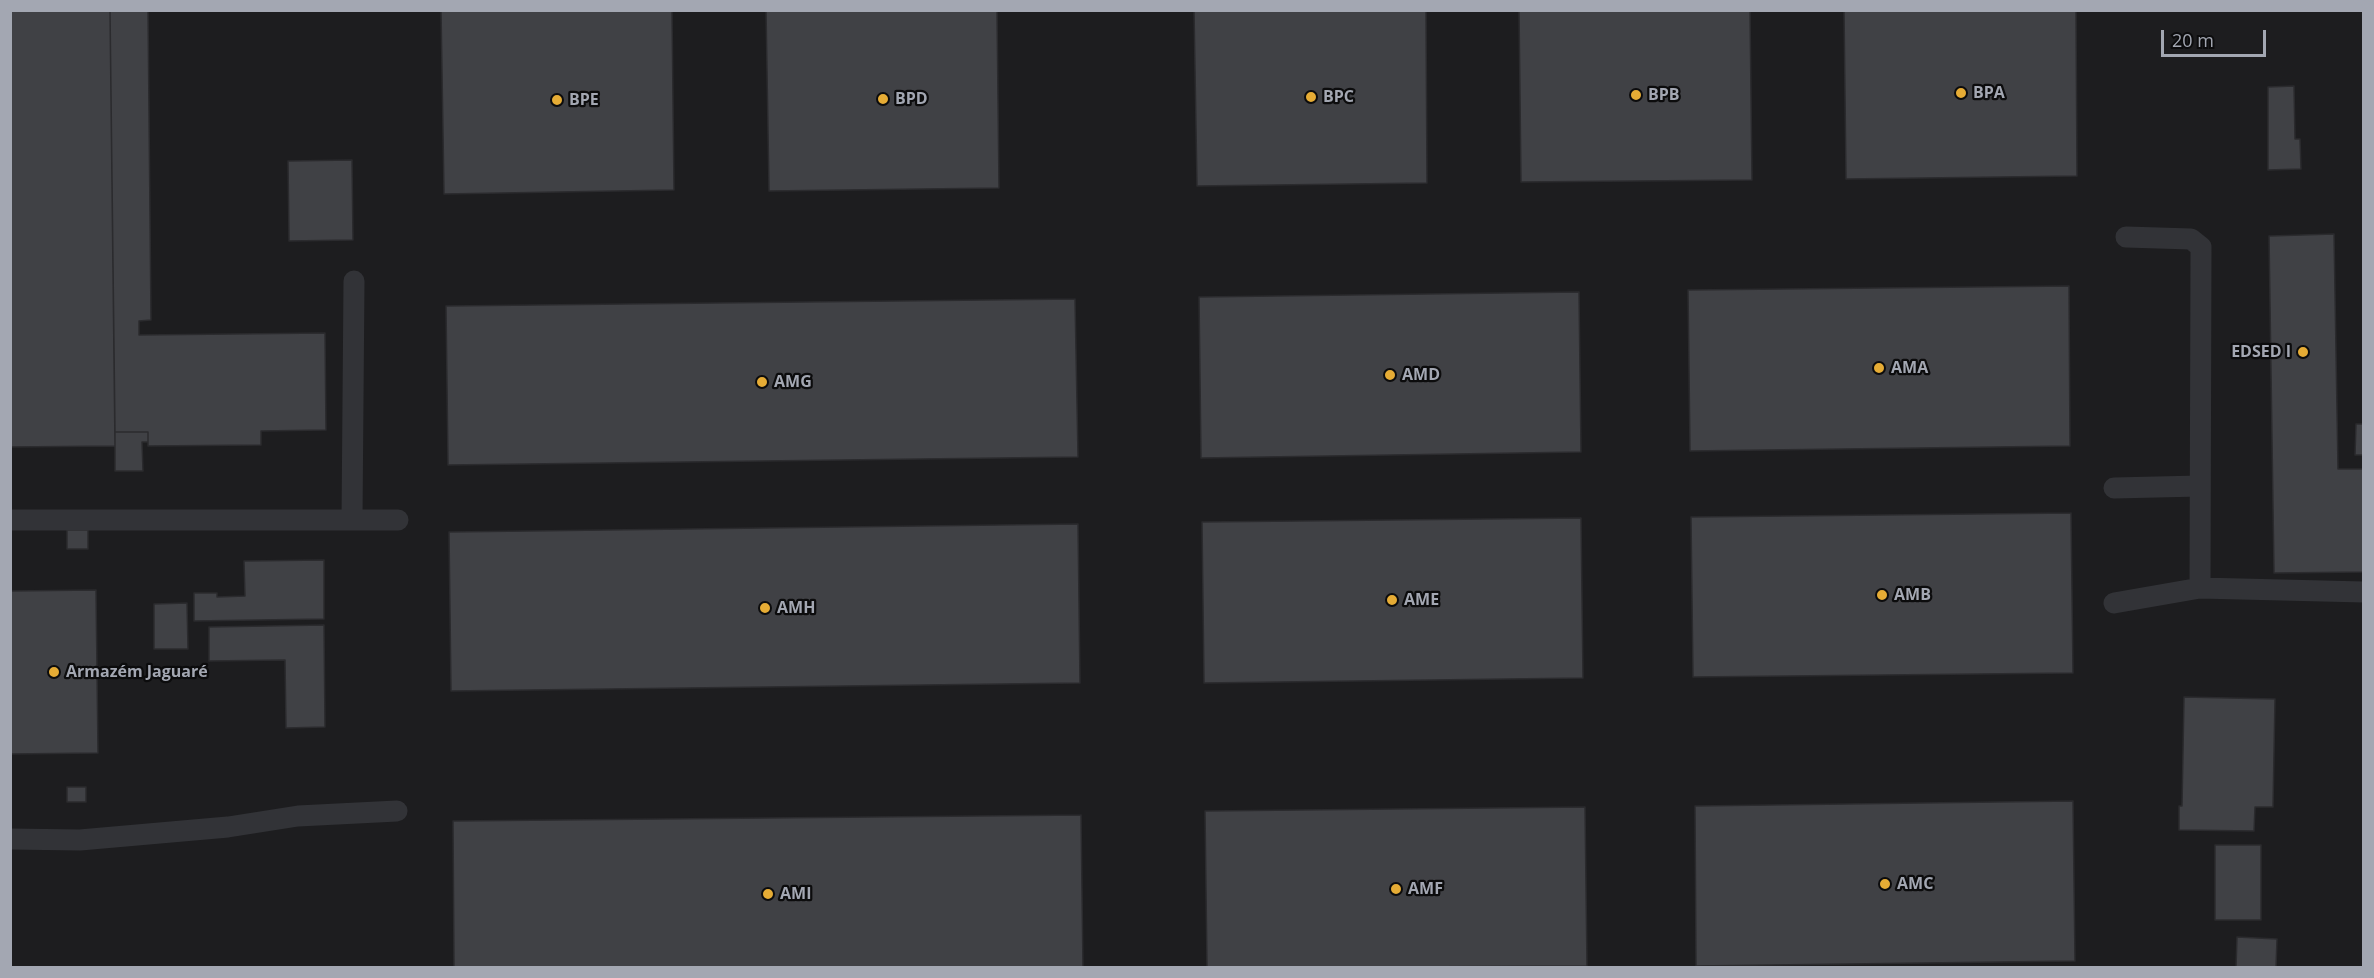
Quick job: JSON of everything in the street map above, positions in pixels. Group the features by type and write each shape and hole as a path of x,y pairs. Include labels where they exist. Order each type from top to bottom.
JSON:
{"lane":[{"path":"2126,237 2191,239 2201,247 2200,588"},
{"path":"352,520 354,281"},
{"path":"2114,488 2200,486"},
{"path":"10,520 398,520"},
{"path":"2114,603 2200,588 2364,592"},
{"path":"10,839 80,840 228,827 298,816 397,811"}],"shaded area":[{"path":"11,11 2363,11 2363,967 11,967"}],"building":[{"path":"10,10 110,10 115,446 10,447"},
{"path":"110,10 148,10 151,320 139,321 139,335 325,333 326,430 261,431 261,445 148,446 148,432 115,432"},
{"name":"BPE","path":"441,10 672,10 674,190 444,194"},
{"name":"BPD","path":"766,10 997,10 999,188 769,191"},
{"name":"BPC","path":"1194,10 1426,10 1427,183 1197,186"},
{"name":"BPB","path":"1519,10 1750,10 1752,180 1521,182"},
{"name":"BPA","path":"1844,10 2076,10 2077,176 1846,179"},
{"path":"2294,86 2295,139 2300,139 2301,169 2268,170 2268,87"},
{"path":"352,160 353,240 289,241 288,161"},
{"name":"EDSED I","path":"2334,234 2338,469 2364,469 2364,572 2274,573 2269,236"},
{"name":"AMA","path":"2069,286 2070,446 1690,451 1688,290"},
{"name":"AMD","path":"1579,292 1581,452 1201,458 1199,297"},
{"name":"AMG","path":"1075,299 1078,457 448,465 446,306"},
{"path":"2356,424 2364,424 2364,455 2355,455"},
{"path":"115,432 148,432 148,442 142,442 143,471 115,471"},
{"name":"AMB","path":"2071,513 2073,673 1693,677 1691,517"},
{"name":"AME","path":"1581,518 1583,678 1204,683 1202,522"},
{"name":"AMH","path":"1078,524 1080,683 451,691 449,532"},
{"path":"67,530 88,530 88,549 67,549"},
{"path":"324,560 324,619 194,621 194,593 217,593 217,597 245,596 244,561"},
{"name":"Armazém Jaguaré","path":"96,590 98,753 10,754 10,591"},
{"path":"187,603 188,649 154,649 154,604"},
{"path":"324,625 325,727 286,728 285,660 209,661 209,627"},
{"path":"2184,697 2275,699 2273,807 2255,807 2254,831 2179,830 2179,806 2182,806"},
{"path":"67,787 86,787 86,802 67,802"},
{"name":"AMC","path":"2073,801 2075,961 1696,966 1695,806"},
{"name":"AMF","path":"1585,807 1587,966 1207,968 1205,811"},
{"name":"AMI","path":"1081,815 1083,968 454,968 453,821"},
{"path":"2215,845 2261,845 2261,920 2215,920"},
{"path":"2237,937 2277,939 2276,968 2236,967"}],"place":[{"name":"BPA","path":"1961,93"},
{"name":"BPB","path":"1636,95"},
{"name":"BPC","path":"1311,97"},
{"name":"BPD","path":"883,99"},
{"name":"BPE","path":"557,100"},
{"name":"EDSED I","path":"2303,352"},
{"name":"AMA","path":"1879,368"},
{"name":"AMD","path":"1390,375"},
{"name":"AMG","path":"762,382"},
{"name":"AMB","path":"1882,595"},
{"name":"AME","path":"1392,600"},
{"name":"AMH","path":"765,608"},
{"name":"Armazém Jaguaré","path":"54,672"},
{"name":"AMC","path":"1885,884"},
{"name":"AMF","path":"1396,889"},
{"name":"AMI","path":"768,894"}]}
